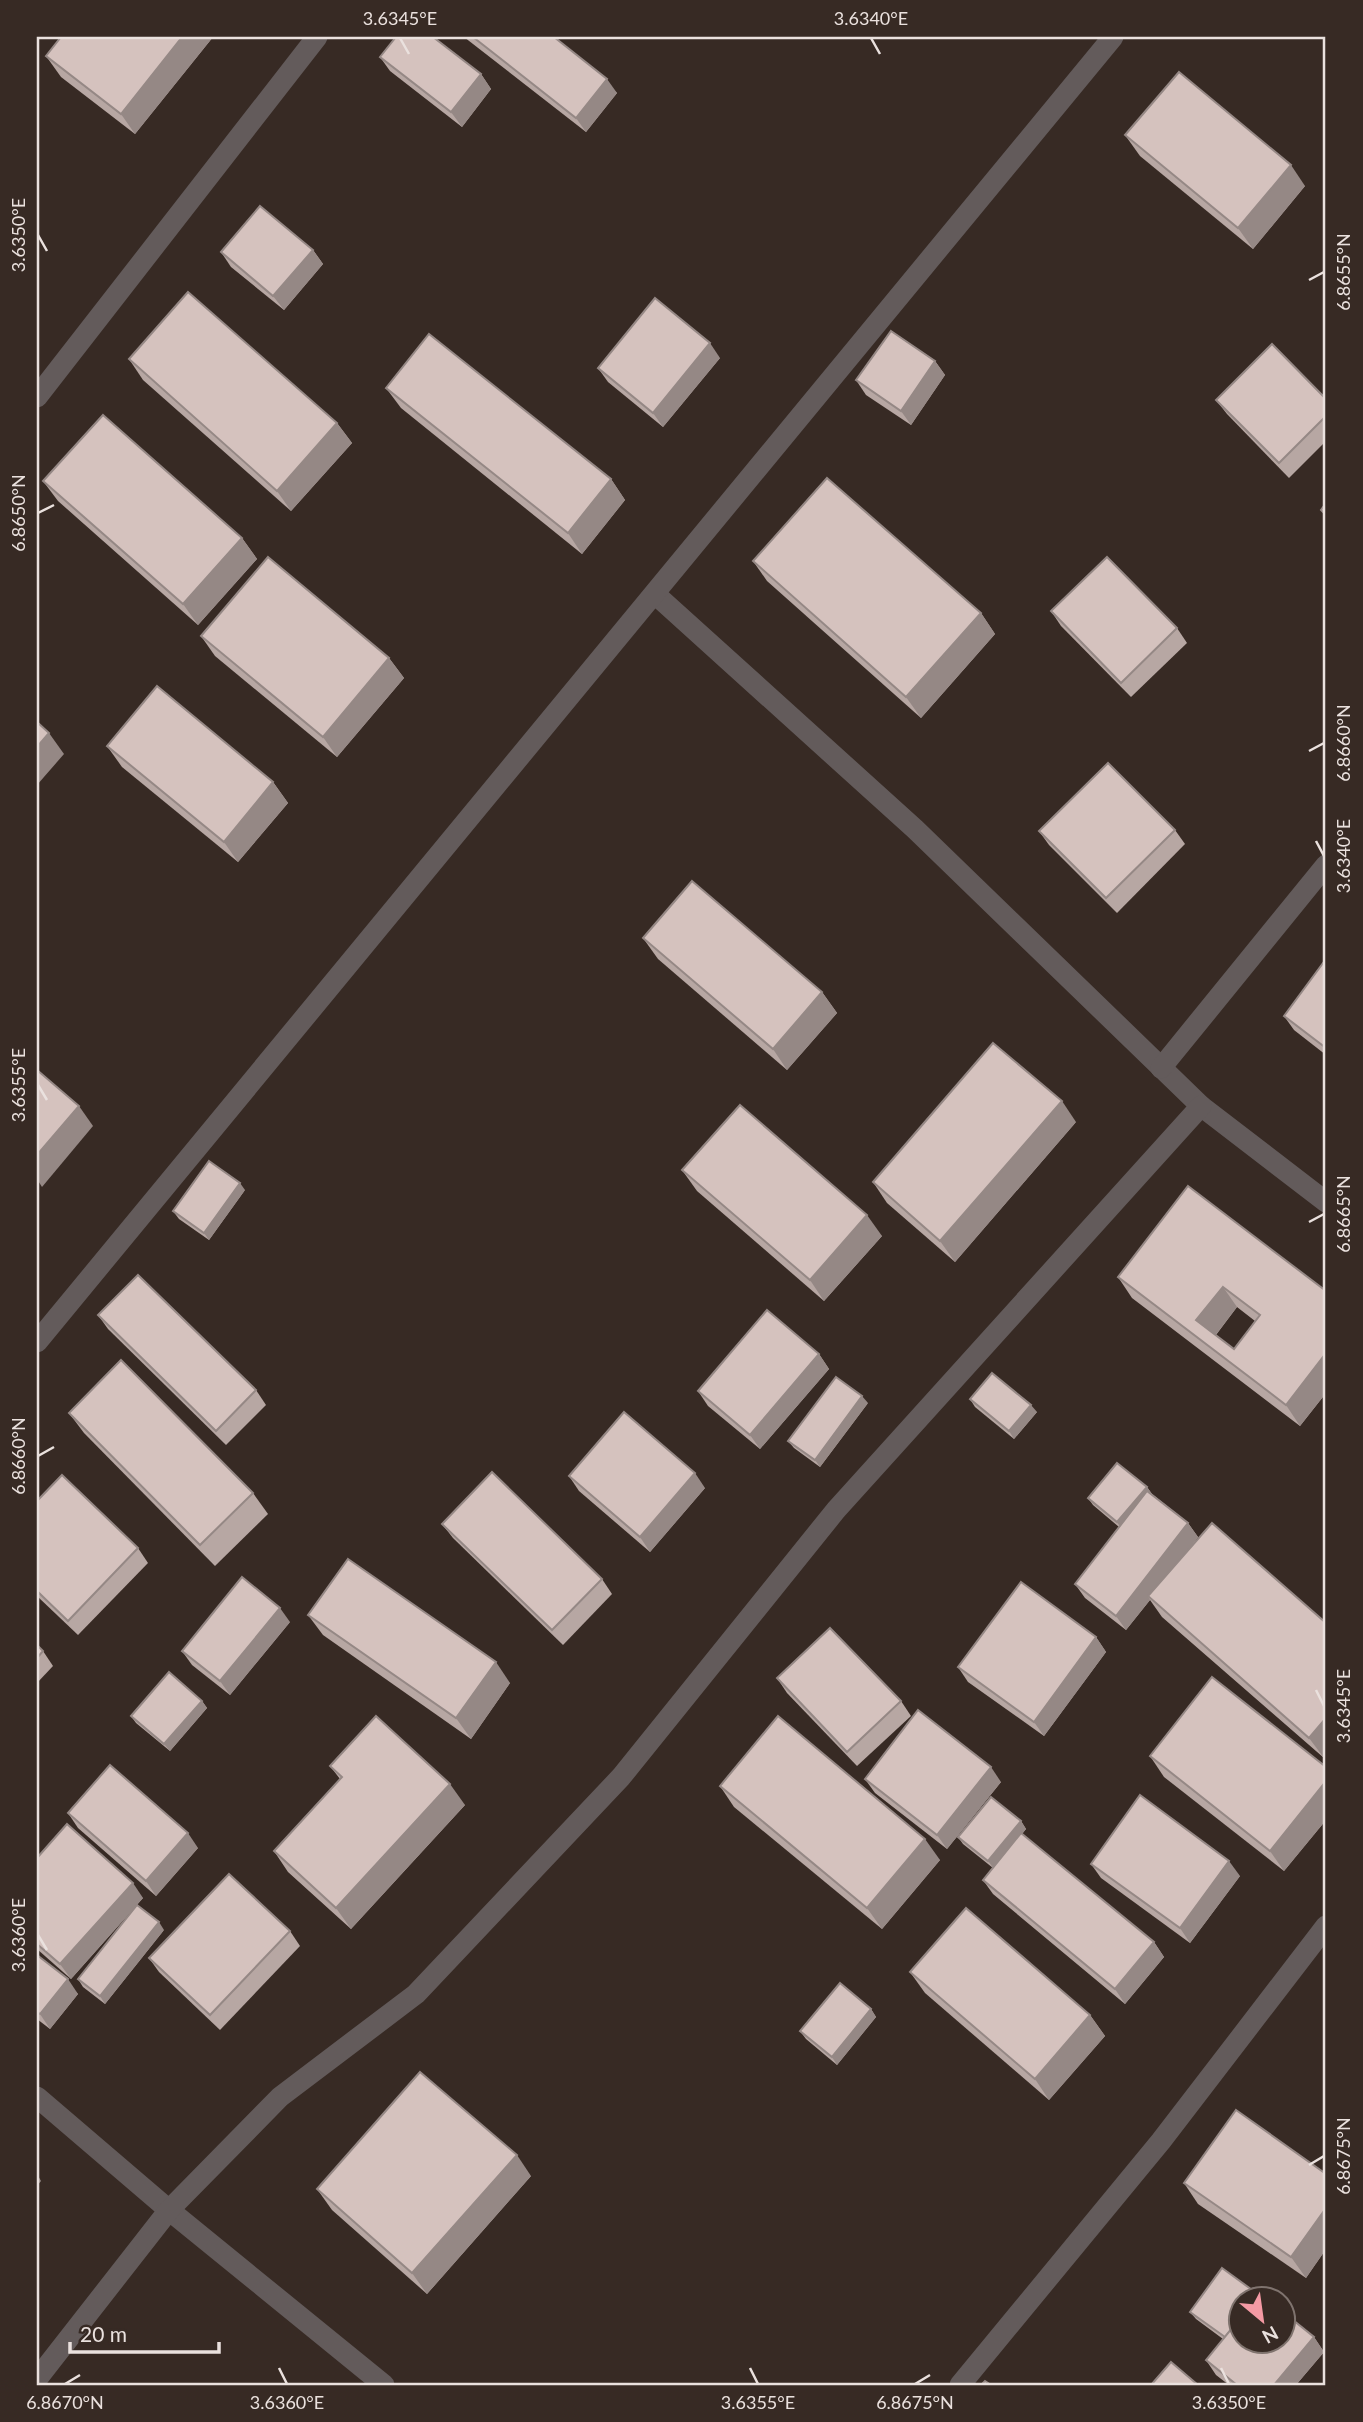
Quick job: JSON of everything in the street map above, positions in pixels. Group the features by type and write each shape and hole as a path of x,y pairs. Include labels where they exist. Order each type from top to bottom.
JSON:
{"street":[{"path":"37,397 317,37"},
{"path":"37,1342 1113,37"},
{"path":"655,593 915,829 1200,1107 1326,1202"},
{"path":"1161,1068 1326,865"},
{"path":"37,2379 169,2210 280,2097 416,1994 611,1787 836,1510 1200,1107"},
{"path":"960,2385 1161,2141 1326,1926"},
{"path":"37,2097 169,2210 384,2385"}],"building":[{"path":"61,37 182,37 121,114 46,56"},
{"path":"396,37 433,37 481,74 451,112 380,57"},
{"path":"473,37 554,37 607,79 576,118"},
{"path":"1179,72 1291,165 1238,228 1125,135"},
{"path":"260,206 313,250 273,296 221,252"},
{"path":"188,292 337,423 277,491 129,359"},
{"path":"655,298 710,343 653,413 598,368"},
{"path":"891,331 935,361 901,411 856,380"},
{"path":"429,334 611,479 568,533 386,388"},
{"path":"1272,344 1326,399 1326,416 1279,463 1216,400"},
{"path":"103,415 242,538 183,604 43,481"},
{"path":"827,478 981,613 906,697 753,561"},
{"path":"268,557 389,658 323,737 201,636"},
{"path":"1107,557 1177,628 1121,683 1051,611"},
{"path":"157,686 273,782 224,842 107,746"},
{"path":"37,722 49,733 37,747"},
{"path":"1108,763 1175,830 1106,898 1039,831"},
{"path":"692,881 822,992 773,1049 643,938"},
{"path":"1326,959 1326,1048 1284,1016"},
{"path":"993,1043 1062,1101 940,1241 873,1182"},
{"path":"37,1070 79,1106 37,1155"},
{"path":"740,1105 867,1215 810,1280 682,1170"},
{"path":"209,1161 240,1183 204,1233 173,1211"},
{"path":"1188,1186 1326,1291 1326,1353 1286,1405 1118,1277","holes":["1223,1287 1260,1315 1234,1349 1196,1320"]},
{"path":"138,1275 256,1390 216,1431 98,1315"},
{"path":"767,1310 819,1354 750,1435 698,1391"},
{"path":"121,1360 253,1493 200,1545 69,1413"},
{"path":"992,1373 1031,1405 1009,1431 970,1399"},
{"path":"836,1377 862,1396 815,1460 788,1441"},
{"path":"624,1412 695,1473 640,1537 569,1476"},
{"path":"1117,1463 1147,1487 1117,1522 1088,1498"},
{"path":"492,1472 602,1579 552,1630 442,1524"},
{"path":"62,1475 138,1548 68,1621 37,1591 37,1501"},
{"path":"1147,1491 1188,1523 1116,1616 1075,1584"},
{"path":"1212,1523 1326,1623 1326,1718 1309,1738 1148,1596"},
{"path":"348,1559 496,1662 456,1718 308,1615"},
{"path":"242,1577 280,1608 220,1681 182,1651"},
{"path":"1021,1582 1096,1637 1034,1722 958,1667"},
{"path":"830,1628 901,1701 847,1752 777,1678"},
{"path":"37,1645 43,1651 37,1658"},
{"path":"169,1672 202,1701 164,1744 131,1716"},
{"path":"1212,1677 1326,1767 1326,1781 1270,1851 1150,1756"},
{"path":"918,1710 991,1767 937,1835 865,1779"},
{"path":"376,1716 450,1784 336,1908 274,1851 342,1777 330,1766"},
{"path":"778,1716 925,1839 867,1908 720,1786"},
{"path":"110,1765 188,1833 146,1881 68,1813"},
{"path":"1140,1795 1229,1861 1180,1928 1091,1864"},
{"path":"991,1797 1021,1821 988,1861 958,1837"},
{"path":"67,1824 133,1883 60,1964 37,1944 37,1858"},
{"path":"1021,1833 1154,1942 1115,1989 983,1880"},
{"path":"229,1874 290,1931 210,2015 149,1958"},
{"path":"137,1905 159,1922 100,1996 78,1979"},
{"path":"966,1908 1090,2015 1035,2079 910,1972"},
{"path":"37,1955 68,1979 40,2014 37,2012"},
{"path":"840,1983 871,2009 832,2057 800,2031"},
{"path":"420,2072 517,2155 412,2273 317,2189"},
{"path":"1236,2110 1326,2174 1326,2208 1291,2257 1184,2183"},
{"path":"1222,2268 1247,2286 1226,2286 1225,2337 1190,2312"},
{"path":"1296,2322 1314,2337 1274,2385 1237,2385 1206,2360 1226,2335 1226,2356 1296,2356"},
{"path":"1171,2362 1198,2385 1151,2385"}]}
